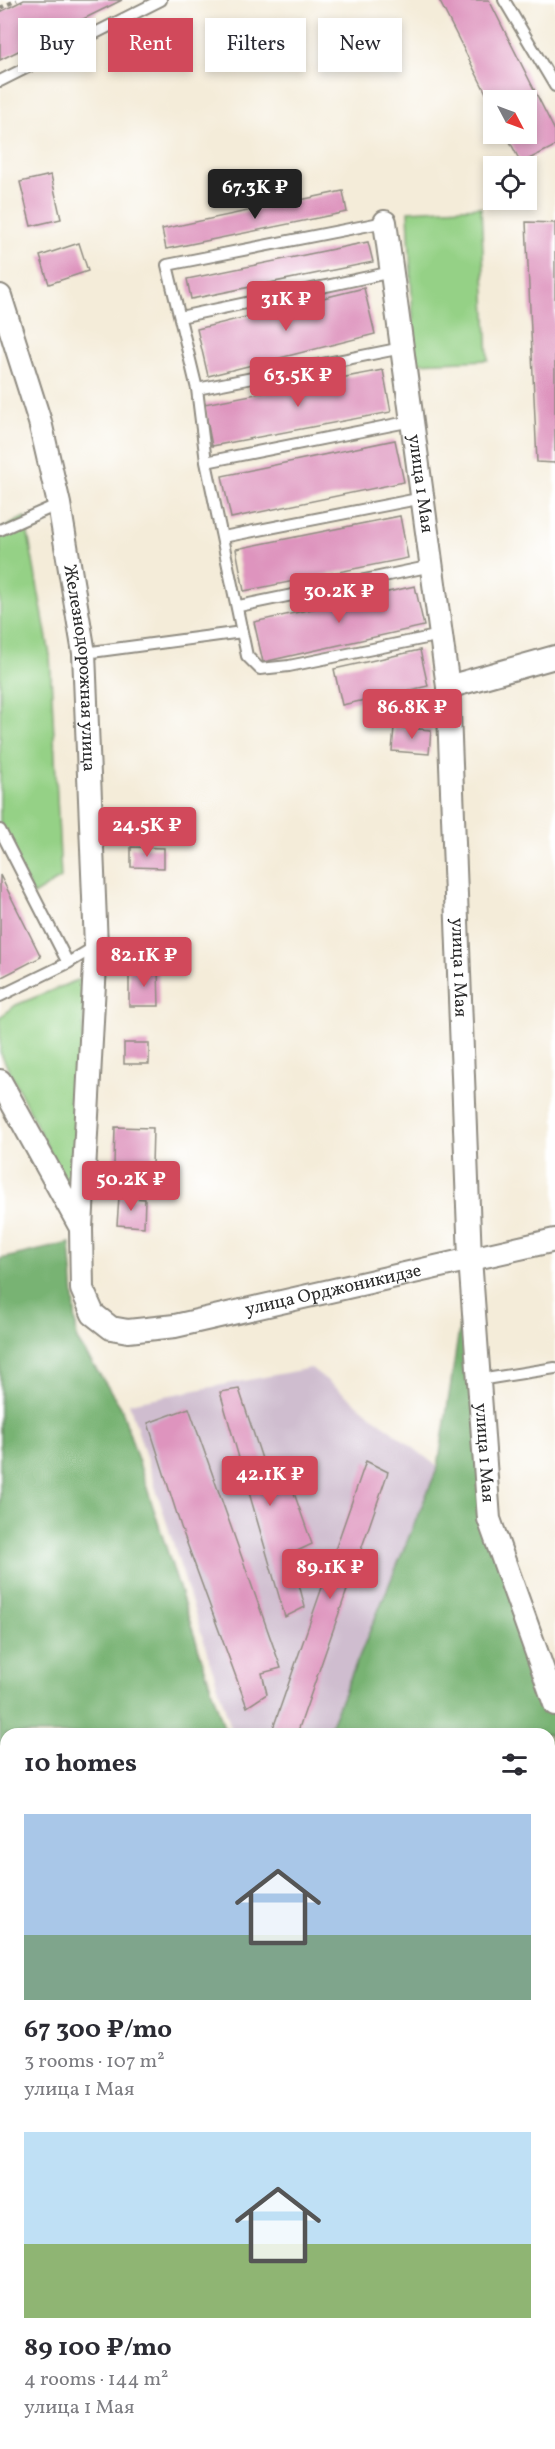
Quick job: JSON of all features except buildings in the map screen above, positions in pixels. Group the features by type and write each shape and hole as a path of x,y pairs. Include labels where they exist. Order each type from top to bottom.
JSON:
{"street":[{"name":"улица 1 Мая","path":"385,222 448,687 470,1258 489,1519 555,1704"},
{"name":"Железнодорожная улица","path":"0,296 40,422 60,504 84,653 96,946 81,1228 82,1289 93,1314 111,1328"},
{"path":"448,687 555,657"},
{"path":"0,1081 81,1228"},
{"name":"улица Орджоникидзе","path":"111,1328 128,1331 175,1326 555,1240"}],"lane":[{"path":"0,81 161,0"},
{"path":"504,0 554,88"},
{"path":"385,222 167,265 197,389 206,462 239,606 247,656 260,669 289,666 441,635"},
{"path":"180,317 392,272"},
{"path":"197,389 402,348"},
{"path":"206,462 412,421"},
{"path":"223,537 423,498"},
{"path":"0,530 60,504"},
{"path":"239,606 432,566"},
{"path":"84,653 242,632"},
{"path":"0,830 68,963"},
{"path":"0,996 68,963 96,946"},
{"path":"479,1380 555,1368"}],"path":[{"path":"0,8 17,0"}],"shaded area":[{"path":"311,1368 438,1467 329,1728 231,1728 129,1403"}],"green space":[{"path":"481,207 488,360 415,363 408,211"},
{"path":"25,517 50,655 61,878 33,895 0,830 0,530"},
{"path":"80,979 85,987 77,1207 0,1052 0,1017 16,1005"},
{"path":"70,1243 77,1340 121,1407 224,1728 0,1728 0,1259"},
{"path":"470,1258 489,1519 555,1704 555,1728 329,1728 438,1467"}]}
